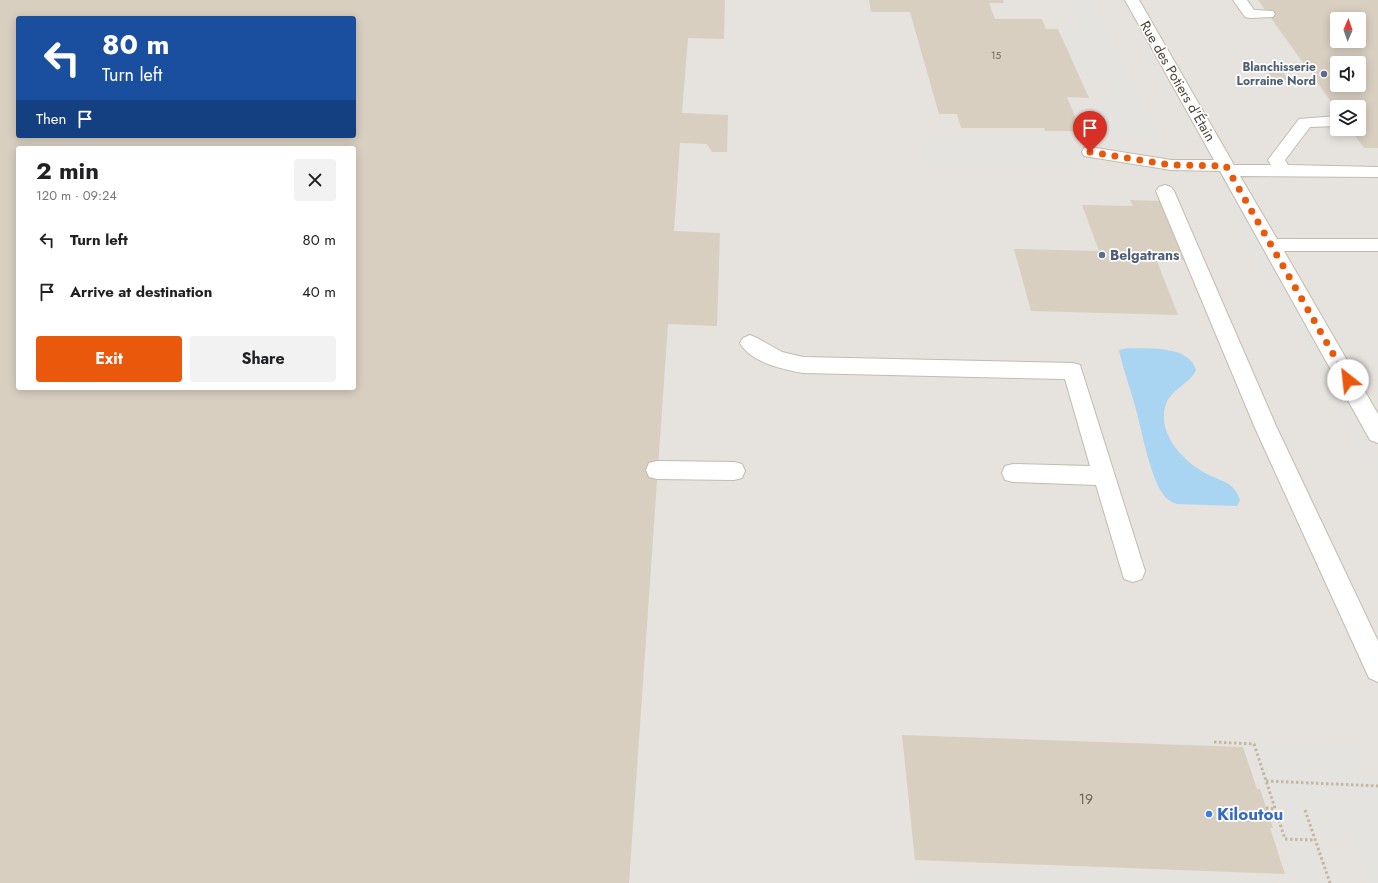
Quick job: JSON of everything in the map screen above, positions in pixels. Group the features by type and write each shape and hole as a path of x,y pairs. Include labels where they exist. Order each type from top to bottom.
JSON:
{"street":[{"name":"Rue des Potiers d'Étain","path":"1132,0 1378,434"},
{"path":"1240,0 1250,14 1268,14"},
{"path":"1283,171 1276,160 1305,122 1330,122"},
{"path":"1090,152 1171,165 1283,171 1378,172"},
{"path":"1165,191 1266,428 1378,669"},
{"path":"1271,245 1378,245"},
{"path":"750,343 762,353 776,360 803,365 1073,371 1133,571"},
{"path":"657,470 734,471"},
{"path":"1013,473 1104,476"}],"path":[{"path":"1214,742 1254,744 1285,839 1315,840"},
{"path":"1266,781 1378,786"},
{"path":"1266,808 1275,809"},
{"path":"1305,810 1330,883"}],"shaded area":[{"path":"0,0 1378,0 1378,883 0,883"},
{"path":"1066,0 1092,0 1162,140 1144,140 1119,134 1101,134 1087,102 1114,101 1105,82 1081,81 1058,29 1080,29"},
{"path":"1116,0 1123,0 1378,458 1378,481"},
{"path":"922,134 1081,134 1097,171 930,170 927,159 919,156 914,151 916,146 924,144"},
{"path":"1247,740 1351,743 1365,779 1376,779 1378,783 1378,883 1368,883 1350,837 1319,836 1335,883 1296,883"},
{"path":"914,869 1199,879 1280,883 915,883"}],"water":[{"path":"1128,348 1157,349 1177,352 1192,362 1196,370 1193,375 1175,391 1167,401 1164,417 1165,427 1174,446 1188,461 1205,473 1231,485 1240,500 1237,506 1177,504 1164,496 1158,485 1146,452 1119,350"}],"building":[{"path":"0,0 725,0 724,39 688,38 682,113 728,115 727,152 712,152 707,144 680,143 674,231 720,233 717,326 668,324 629,883 0,883"},
{"path":"869,0 1003,0 1004,3 989,3 995,19 1042,19 1046,29 1058,29 1089,98 1067,97 1081,131 1045,131 1044,128 961,128 957,114 939,114 910,12 871,12"},
{"name":"Blanchisserie Lorraine Nord","path":"1258,0 1378,0 1378,148 1364,148 1355,136 1366,136 1366,100 1330,100"},
{"path":"1262,66 1280,66 1288,80 1274,80"},
{"name":"Belgatrans","path":"1130,200 1165,201 1190,260 1156,259 1178,315 1031,311 1014,249 1099,251 1082,205 1133,206"},
{"path":"902,735 1243,747 1257,789 1260,789 1273,828 1270,828 1285,874 915,860"}],"place":[{"name":"Blanchisserie Lorraine Nord","path":"1324,74"},
{"name":"Belgatrans","path":"1102,255"},
{"name":"Kiloutou","path":"1209,814"}],"route":[{"path":"1090,152 1171,165 1226,166 1348,380"}]}
